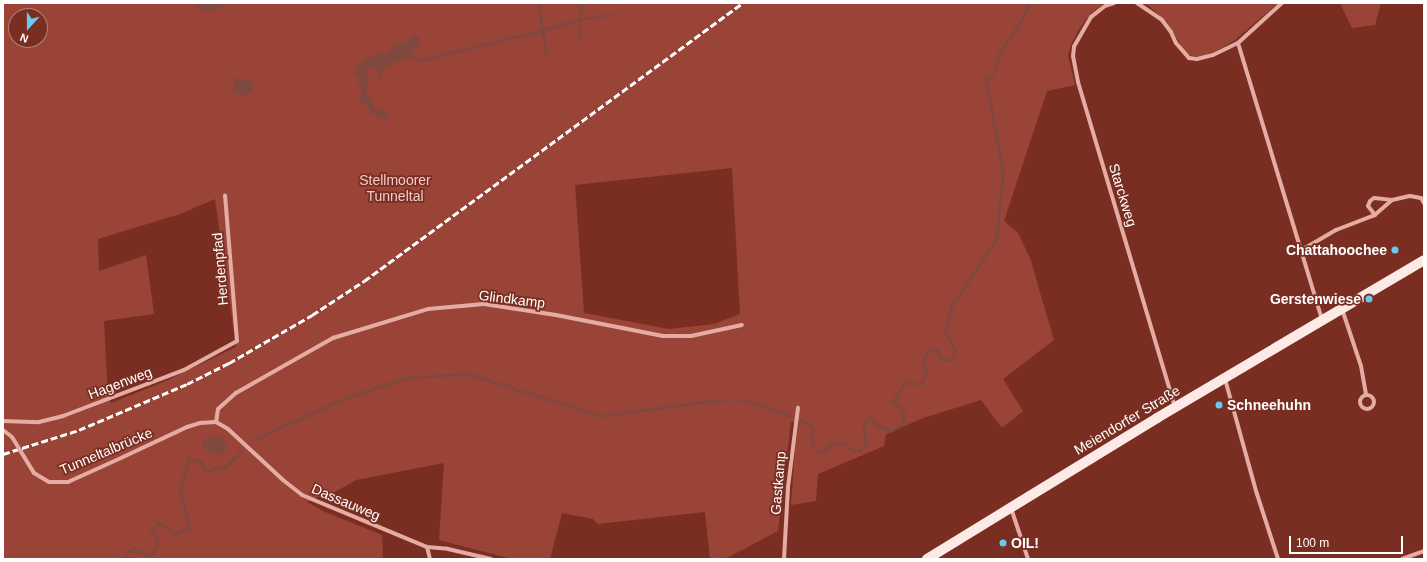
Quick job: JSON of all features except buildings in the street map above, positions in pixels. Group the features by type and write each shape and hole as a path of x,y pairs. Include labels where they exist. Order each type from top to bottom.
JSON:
{"main road":[{"name":"Meiendorfer Straße","path":"927,559 1175,407 1424,260"}],"street":[{"name":"Starckweg","path":"1114,3 1105,6 1091,17 1074,47 1073,56 1078,82 1175,407"},
{"path":"1137,3 1162,20 1171,32 1176,43 1189,58 1197,59 1204,58 1238,43 1282,3"},
{"path":"1238,43 1322,320"},
{"name":"Herdenpfad","path":"225,195 237,341"},
{"path":"1375,215 1368,206 1370,201 1374,198 1392,200 1410,196 1421,198 1424,203"},
{"path":"1300,251 1336,230 1375,215 1392,200"},
{"name":"Glindkamp","path":"216,422 218,409 236,393 333,338 428,309 484,304 556,315 663,336 691,336 721,331 742,325"},
{"path":"1342,309 1361,366 1366,395"},
{"name":"Hagenweg","path":"3,421 40,422 63,416 184,370 237,341"},
{"path":"1225,378 1257,494 1278,559"},
{"name":"Gastkamp","path":"784,559 788,487 798,408"},
{"name":"Tunneltalbrücke","path":"3,430 12,437 34,473 49,482 68,482 187,427 200,423 216,422"},
{"name":"Dassauweg","path":"216,422 228,429 283,480 302,495 427,547 448,549 491,559"},
{"path":"1010,507 1028,559"},
{"path":"427,547 430,559"},
{"path":"1402,559 1424,551"}],"green space":[{"name":"Stellmoorer Tunneltal","path":"3,3 1105,3 1090,14 1079,29 1071,45 1068,55 1075,85 1047,91 1004,221 1018,233 1030,258 1054,340 1003,379 1023,411 1002,428 981,400 923,418 886,434 884,446 818,474 816,501 791,505 795,448 799,421 791,422 778,531 725,559 710,559 705,512 598,524 593,519 562,513 550,559 512,559 439,540 444,463 356,480 326,497 322,495 307,502 325,512 382,535 383,559 3,559","holes":["732,168 740,314 714,324 669,329 584,313 575,185","215,199 236,347 166,381 111,403 108,395 104,321 154,314 146,255 99,271 98,239 180,214"]},
{"path":"1143,3 1278,3 1235,40 1214,52 1200,57 1190,55 1184,50 1166,21 1149,6"},
{"path":"1340,3 1381,3 1375,25 1352,28"}],"shaded area":[{"path":"193,3 226,3 220,9 208,12 198,8"},
{"path":"413,36 420,37 420,44 414,49 411,56 382,69 380,72 382,76 381,78 378,77 376,70 371,67 366,71 366,75 371,78 368,81 366,90 376,110 384,109 388,113 389,118 384,120 369,112 368,105 358,101 361,94 361,87 358,84 358,75 352,73 357,71 359,64 364,59 387,52 395,45 408,41"},
{"path":"235,77 253,81 253,89 245,96 232,92"},
{"path":"212,436 219,437 225,442 227,446 224,453 220,455 212,454 202,447 204,440"}],"waterway":[{"path":"539,3 546,51"},
{"path":"579,41 581,3"},
{"path":"996,69 998,55 1022,19 1029,3"},
{"path":"411,56 421,60 543,30 581,19 611,14"},
{"path":"801,420 813,427 812,440 814,447 818,452 822,453 830,444 838,443 845,444 853,451 860,451 866,443 863,430 865,421 870,417 877,425 890,431 902,425 904,413 893,401 906,382 921,384 926,371 923,360 931,348 937,349 941,359 951,360 955,350 945,333 952,302 960,295 996,240 1003,173 986,80 994,74"},
{"path":"258,438 345,398 409,377 470,374 600,416 719,400 743,400 792,416"},
{"path":"122,559 133,548 145,555 153,553 158,540 151,531 159,522 174,534 189,527 180,490 189,459 201,462 208,472 217,467 224,468 241,452"}],"railway":[{"path":"3,454 79,430 187,384 229,363 312,315 364,281 743,3"}],"place":[{"name":"Chattahoochee","path":"1395,250"},
{"name":"Gerstenwiese","path":"1369,299"},
{"name":"Schneehuhn","path":"1219,405"},
{"name":"OIL!","path":"1003,543"}]}
